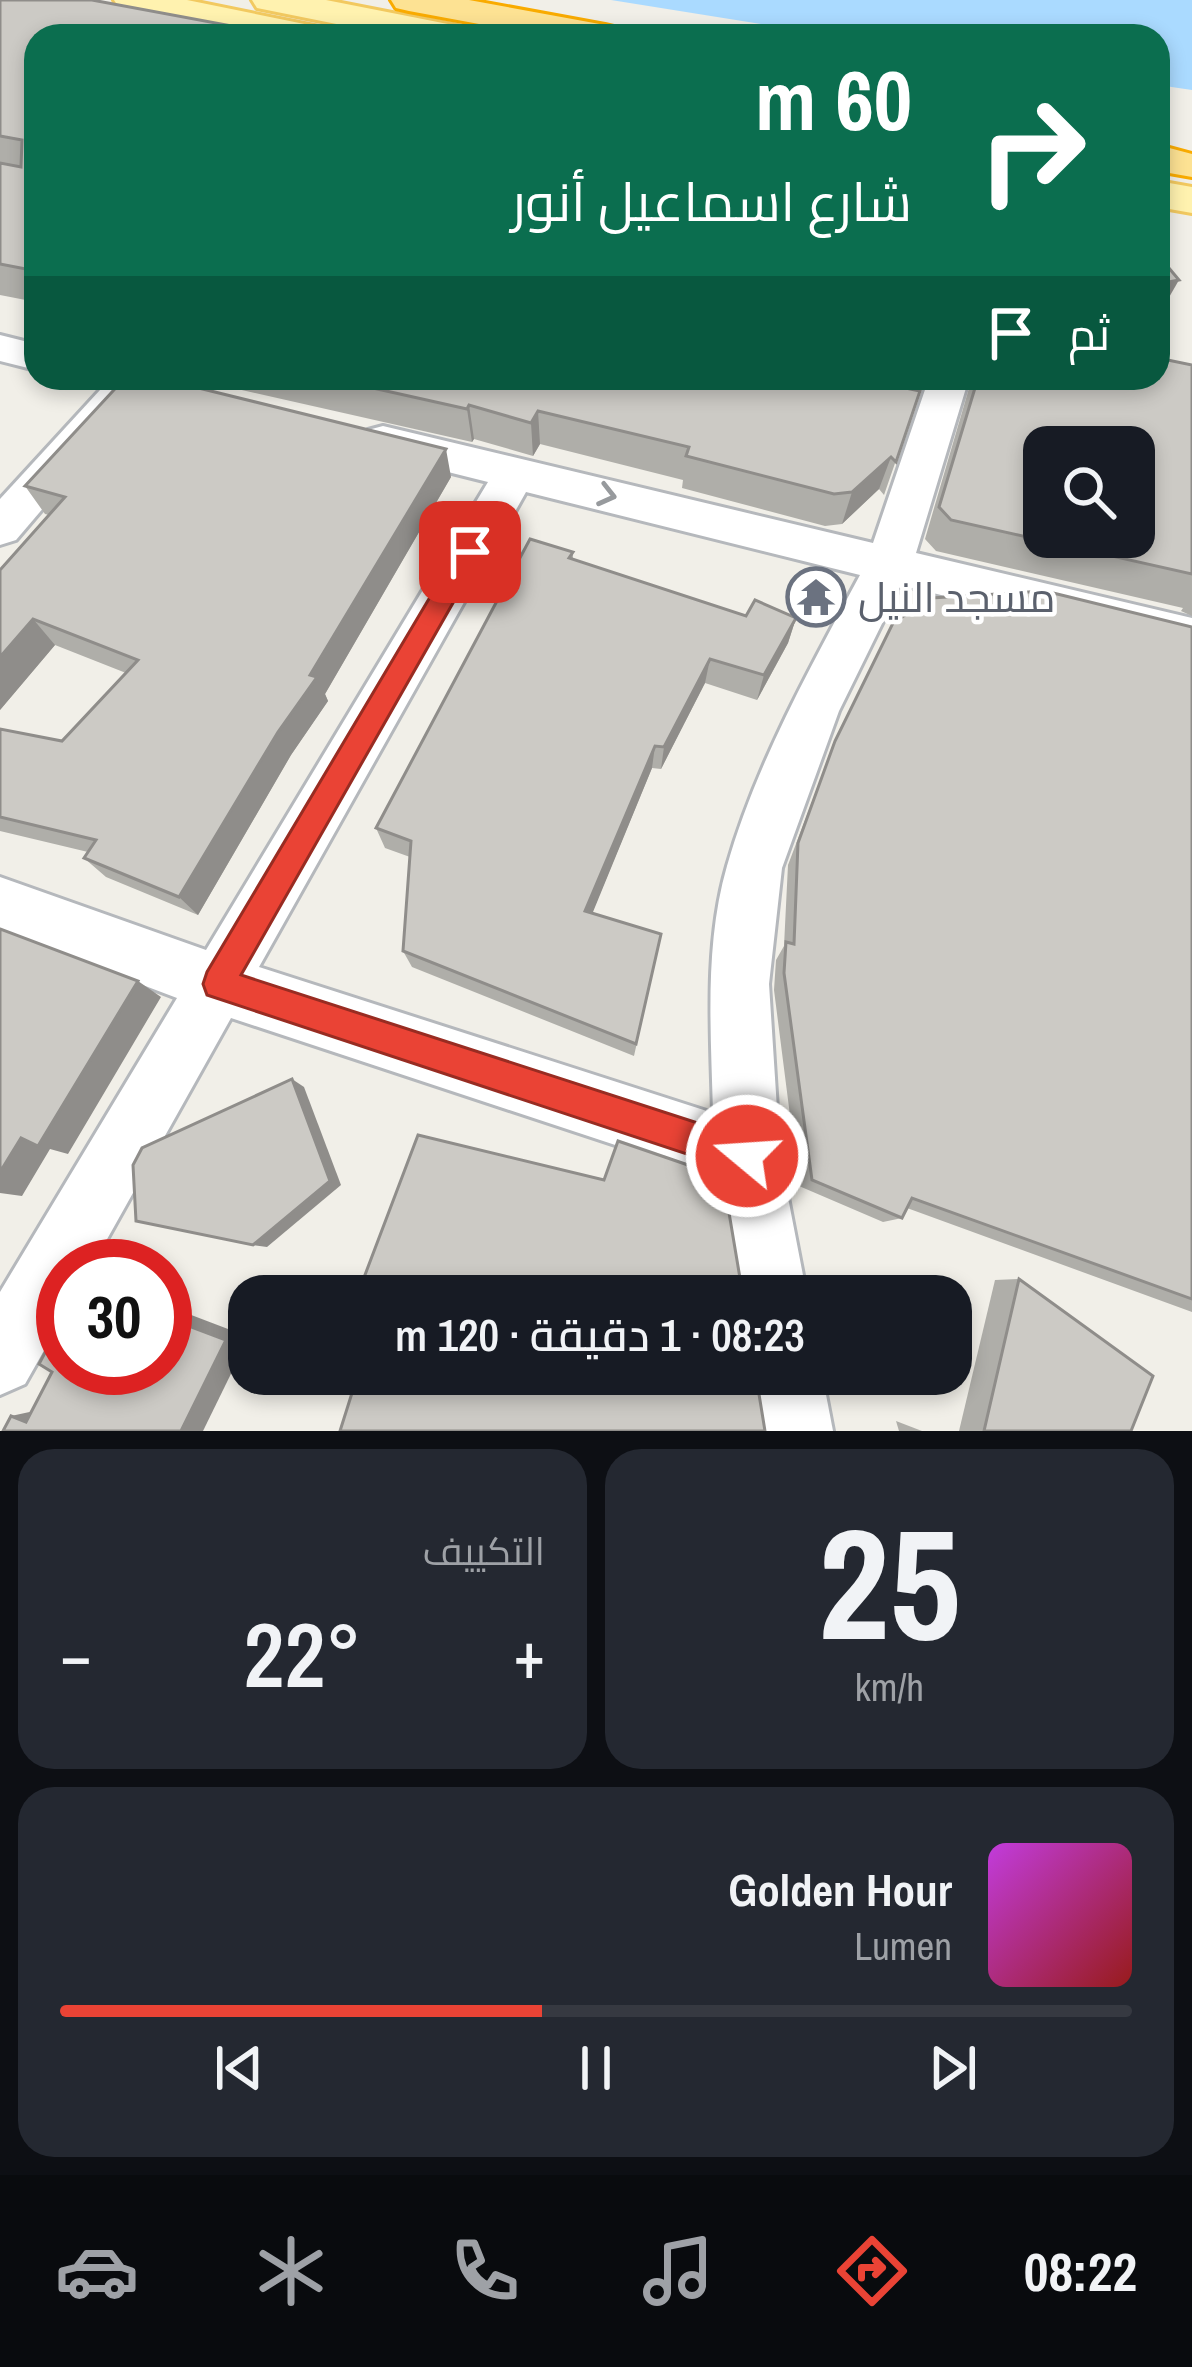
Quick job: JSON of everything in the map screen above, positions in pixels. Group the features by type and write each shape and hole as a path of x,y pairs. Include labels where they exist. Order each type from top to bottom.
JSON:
{"highway":[{"path":"410,0 539,24"}],"main road":[{"path":"132,0 251,24"},
{"path":"271,0 392,24"}],"street":[{"path":"0,528 121,390"},
{"path":"174,390 178,391"},
{"path":"768,1275 747,1156 739,984 754,868 814,710 889,564 925,397"},
{"path":"335,429 1192,638"},
{"path":"0,1359 515,473"},
{"path":"0,904 219,984 747,1156"},
{"path":"790,1395 796,1431"}],"water":[{"path":"611,0 1192,0 1192,90 1170,87 1170,24 761,24"}],"building":[{"path":"0,0 92,0 221,24 24,24 24,269 0,264 0,163 21,167 22,140 0,136"},
{"path":"1170,360 1192,365 1192,574 1121,558 1155,558 1155,426 1023,426 1023,536 951,520 939,507 974,390 1170,390"},
{"path":"114,390 207,390 446,449 310,675 317,677 278,732 179,897 84,858 96,840 0,817 0,729 62,741 138,660 33,619 0,657 0,570 65,497 25,486"},
{"path":"382,390 920,391 896,462 891,457 852,492 834,494 686,456 689,447 538,411 531,423 469,405 467,409"},
{"path":"530,539 573,552 569,558 746,616 755,600 796,618 764,675 710,659 664,747 655,746 585,911 661,934 636,1044 403,951 411,841 376,828"},
{"path":"1045,591 1192,627 1192,1299 912,1198 902,1218 812,1180 784,973 786,942 794,944 798,843 835,741 893,623 931,598"},
{"path":"0,929 138,981 38,1146 21,1138 0,1172"},
{"path":"292,1079 330,1181 253,1245 136,1221 133,1165 142,1148"},
{"path":"418,1135 604,1180 618,1141 723,1177 739,1275 365,1275"},
{"path":"1019,1279 1153,1376 1131,1431 984,1431"},
{"path":"192,1327 226,1340 181,1431 3,1431 11,1416 26,1422 40,1395 192,1395"},
{"path":"351,1395 759,1395 765,1431 340,1431"}],"place":[{"name":"مسجد النيل","path":"816,597"}],"route":[{"path":"470,552 219,984 747,1156"}]}
